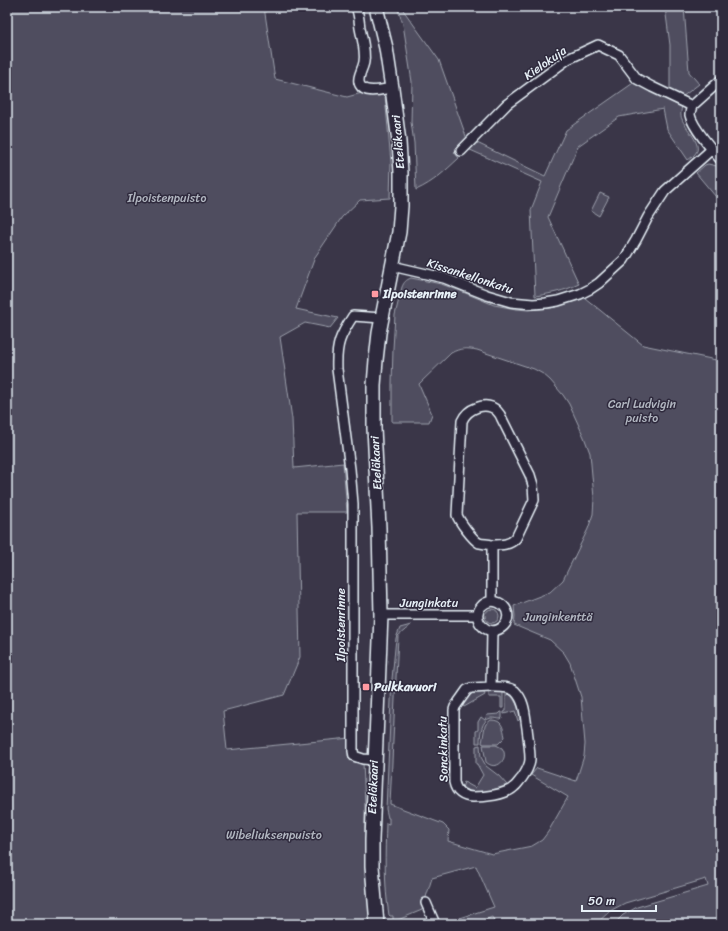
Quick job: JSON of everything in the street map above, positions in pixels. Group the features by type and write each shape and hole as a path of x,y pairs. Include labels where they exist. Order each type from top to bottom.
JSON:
{"main road":[{"name":"Eteläkaari","path":"376,7 386,48 400,142 401,173 399,232 382,318 374,385 374,428 379,528 381,615 374,760 372,866 376,924"}],"street":[{"path":"356,7 365,53 364,66 359,80 360,85 362,88 373,91 392,88"},
{"name":"Kielokuja","path":"461,151 507,104 568,59 598,45 619,55 637,79 652,88 692,106"},
{"path":"721,80 692,106 690,112 692,122 721,160"},
{"name":"Kissankellonkatu","path":"392,266 444,278 487,295 511,302 533,304 546,303 580,294 599,283 624,260 648,217 665,191 712,149"},
{"name":"Ilpoistenrinne","path":"374,760 354,756 353,751 353,504 336,355 341,334 353,316 382,318"},
{"path":"483,406 489,406 497,411 502,419 530,476 534,493 534,500 513,542 492,545 480,544 476,541 458,519 457,515 462,421 471,410 483,406"},
{"path":"492,545 492,601"},
{"path":"492,601 501,603 505,607 508,616 505,625 497,631 483,628 480,624 478,615 480,607 492,601"},
{"name":"Junginkatu","path":"381,615 478,615"},
{"path":"491,687 492,631"},
{"name":"Sonckinkatu","path":"502,686 509,688 520,697 523,703 529,746 528,769 514,788 509,791 491,795 462,795 456,789 454,782 454,710 467,690 471,688 491,687 502,686"},
{"path":"426,903 435,924"}],"green space":[{"name":"Ilpoistenpuisto","path":"7,7 264,7 275,79 347,97 362,93 367,95 380,94 385,96 391,162 390,198 360,200 342,217 315,257 296,309 338,318 330,328 305,323 280,337 292,419 294,468 343,463 347,512 297,512 300,657 284,695 223,711 227,750 350,738 348,756 363,763 365,866 370,924 7,924"},
{"path":"397,7 401,7 439,60 467,139 454,152 459,158 434,180 416,190 414,143 411,122 412,82 403,24"},
{"path":"665,7 684,7 689,72 699,84 682,97 670,92 670,45"},
{"path":"636,81 640,85 682,106 681,117 696,143 697,151 688,160 667,129 663,109 619,117 578,146 548,217 579,284 557,292 535,296 531,210 542,182 468,149 475,142 545,176 566,130"},
{"path":"708,164 721,168 721,203 696,173"},
{"path":"600,193 609,197 599,216 591,211"},
{"name":"Carl Ludvigin puisto","path":"411,278 441,284 494,305 516,309 528,310 551,308 585,298 643,345 721,361 721,924 614,924 623,915 637,907 708,886 706,879 625,903 610,911 596,924 496,924 492,917 476,924 461,924 459,918 494,907 476,866 432,878 422,910 393,922 393,916 389,915 386,892 385,857 386,823 389,824 389,818 386,809 392,679 396,638 400,628 411,625 398,636 390,804 443,824 449,830 448,841 492,854 532,846 542,840 568,797 531,775 537,768 576,781 584,756 585,744 581,697 570,663 564,653 550,640 514,625 514,606 550,592 563,580 588,529 593,514 594,498 590,453 569,404 550,380 534,369 477,350 457,350 451,353 419,384 432,414 429,422 392,422 395,315 402,287 405,281"},
{"path":"489,609 495,609 499,613 499,619 495,623 489,623 485,619 485,613"},
{"path":"483,691 485,695 464,707 462,704 471,694"},
{"path":"490,691 502,691 503,708 501,708 501,697 489,697"},
{"path":"506,692 512,697 519,711 520,719 518,721 515,711 504,714 506,711"},
{"path":"501,712 501,719 491,718 485,722 480,736 480,743 476,743 476,731 478,730 478,722 481,717 485,720 487,715 499,714"},
{"path":"491,720 498,721 502,725 505,737 498,744 484,744 482,743 485,726"},
{"path":"480,745 481,757 486,766 499,776 507,785 479,792 473,792 462,788 464,782 475,788 483,775 476,764 476,746"},
{"path":"483,745 496,745 502,748 504,756 501,763 494,766 486,762"}],"place":[{"name":"Ilpoistenrinne","path":"375,294"},
{"name":"Pulkkavuori","path":"366,687"}],"park label":[{"name":"Junginkenttä","path":"558,617"},
{"name":"Wibeliuksenpuisto","path":"274,835"}]}
